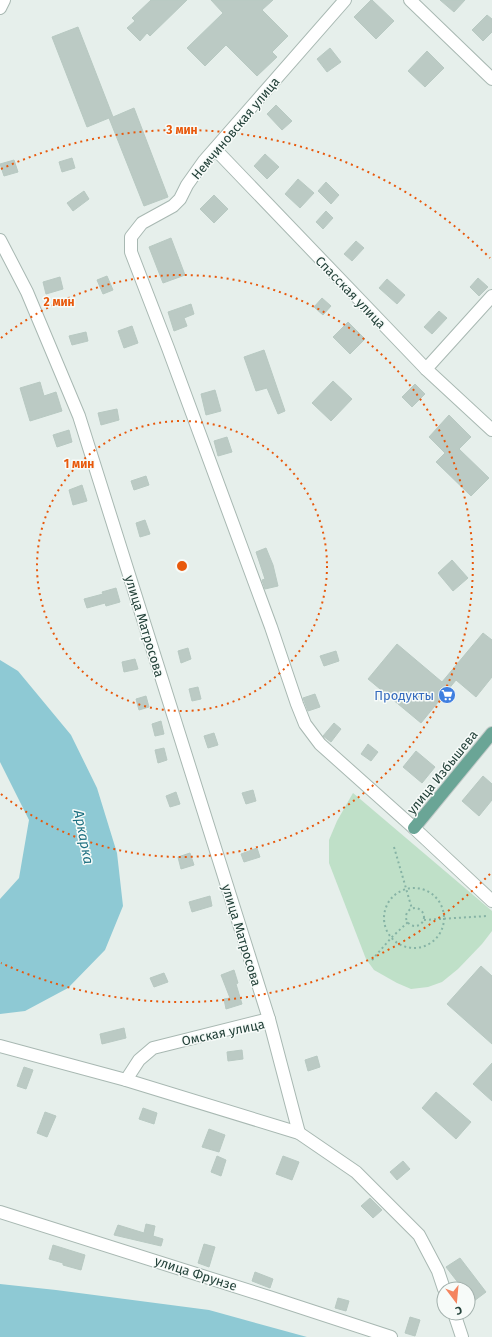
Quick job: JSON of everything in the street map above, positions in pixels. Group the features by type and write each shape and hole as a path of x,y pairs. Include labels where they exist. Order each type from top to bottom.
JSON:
{"main road":[{"name":"улица Избышева","path":"414,828 492,733"}],"street":[{"path":"0,8 4,0"},
{"name":"Немчиновская улица","path":"345,0 204,161 180,199 173,206 142,222 131,237 131,252 168,348 305,724 320,744 414,828"},
{"path":"410,0 492,79"},
{"name":"Спасская улица","path":"215,149 426,369 492,430"},
{"name":"улица Матросова","path":"0,240 27,292 79,416 269,1019"},
{"path":"426,369 492,296"},
{"path":"414,828 492,901"},
{"name":"Омская улица","path":"126,1080 139,1060 153,1048 269,1019 299,1133"},
{"path":"0,1046 126,1080 299,1133 356,1172 419,1235 438,1271 441,1281"},
{"name":"улица Фрунзе","path":"0,1212 391,1337"},
{"path":"457,1321 462,1337"}],"path":[{"path":"394,847 412,909"},
{"path":"419,888 432,894 441,905 444,918 440,933 435,939 423,947 409,948 402,946 391,938 386,931 384,924 385,910 392,897 398,892 406,889 419,888"},
{"path":"424,920 424,916 420,909 412,909 406,914 408,922 411,925 418,926 424,920 487,916"},
{"path":"372,960 391,938 408,922"}],"green space":[{"path":"353,793 492,911 492,931 482,944 458,969 442,982 428,987 411,989 374,970 366,959 329,863 329,840 337,821"}],"water":[{"name":"Аркарка","path":"0,660 18,671 71,735 97,788 117,853 123,906 105,950 68,988 25,1011 0,1014 0,899 19,878 29,820 0,762"},
{"path":"0,1284 209,1310 307,1337 0,1337"}],"building":[{"path":"151,0 187,0 150,36 147,33 140,41 127,28 135,21 132,18"},
{"path":"211,0 273,0 262,10 288,36 272,52 277,57 257,76 226,45 205,66 187,48 223,13"},
{"path":"371,0 394,21 376,39 354,17"},
{"path":"440,0 465,0 454,12"},
{"path":"487,15 492,19 492,32 483,41 472,30"},
{"path":"78,27 113,117 134,108 168,197 144,206 109,118 87,127 52,37"},
{"path":"330,48 341,62 327,72 317,59"},
{"path":"427,51 444,68 425,87 408,71"},
{"path":"276,105 292,121 282,130 267,114"},
{"path":"265,154 279,167 267,179 254,166"},
{"path":"72,158 75,168 62,172 59,162"},
{"path":"14,160 18,172 4,176 0,164"},
{"path":"298,179 314,193 300,208 285,194"},
{"path":"326,182 339,195 331,204 318,191"},
{"path":"84,191 89,199 73,211 67,203"},
{"path":"214,195 228,209 214,223 200,209"},
{"path":"326,211 333,218 323,229 316,222"},
{"path":"171,238 185,275 163,283 149,247"},
{"path":"356,241 364,248 352,261 344,254"},
{"path":"107,276 113,290 103,294 97,280"},
{"path":"60,277 63,289 46,294 43,282"},
{"path":"478,278 488,287 479,296 470,287"},
{"path":"387,279 405,295 397,304 379,288"},
{"path":"322,298 331,306 323,315 314,307"},
{"path":"191,304 194,314 184,318 187,326 174,331 168,312"},
{"path":"439,311 447,318 432,334 424,327"},
{"path":"348,322 365,339 350,354 333,337"},
{"path":"132,326 138,343 124,348 118,331"},
{"path":"86,332 88,341 72,345 69,336"},
{"path":"264,350 285,411 278,414 267,388 256,391 244,357"},
{"path":"333,381 352,399 331,421 312,403"},
{"path":"40,382 44,396 56,392 62,411 30,421 20,388"},
{"path":"415,384 425,394 412,407 402,397"},
{"path":"215,390 221,411 206,415 201,394"},
{"path":"117,409 119,420 101,425 98,413"},
{"path":"449,415 471,437 459,449 489,478 471,496 436,462 445,453 429,437"},
{"path":"69,430 72,442 57,447 53,435"},
{"path":"227,437 232,452 218,456 214,441"},
{"path":"146,476 149,485 134,490 131,481"},
{"path":"82,485 87,501 73,505 69,490"},
{"path":"145,520 150,534 140,537 136,523"},
{"path":"266,548 273,565 278,586 265,589 262,580 265,579 256,552"},
{"path":"452,560 468,578 453,591 438,573"},
{"path":"116,588 120,602 106,606 105,603 87,608 84,599 103,594 102,592"},
{"path":"483,633 492,640 492,677 476,697 456,680 421,723 368,679 397,644 442,682"},
{"path":"188,648 191,659 181,663 178,651"},
{"path":"336,651 339,661 324,666 320,656"},
{"path":"135,659 138,669 124,672 122,662"},
{"path":"198,687 201,699 192,701 189,689"},
{"path":"315,694 320,707 308,711 303,698"},
{"path":"146,696 149,707 139,710 136,699"},
{"path":"161,721 164,734 155,736 152,724"},
{"path":"334,723 341,729 331,742 323,736"},
{"path":"214,733 218,745 208,748 204,736"},
{"path":"368,744 378,752 371,761 361,754"},
{"path":"164,748 167,760 158,763 155,750"},
{"path":"416,751 435,767 422,783 403,767"},
{"path":"483,776 492,784 492,800 479,816 462,801"},
{"path":"253,790 256,801 246,804 242,793"},
{"path":"176,792 180,804 170,807 166,796"},
{"path":"257,848 260,857 244,862 241,854"},
{"path":"190,853 194,865 181,869 178,857"},
{"path":"210,896 212,906 192,912 189,902"},
{"path":"481,966 492,976 492,1044 447,1004"},
{"path":"234,970 238,983 236,984 242,1004 226,1009 224,999 230,998 221,975"},
{"path":"164,973 168,982 154,987 150,978"},
{"path":"124,1028 126,1038 102,1044 100,1034"},
{"path":"242,1050 243,1059 228,1061 227,1052"},
{"path":"317,1056 320,1067 308,1071 305,1060"},
{"path":"492,1063 492,1101 473,1084"},
{"path":"24,1067 33,1070 26,1089 17,1086"},
{"path":"436,1092 471,1122 456,1139 422,1108"},
{"path":"143,1108 157,1113 154,1124 139,1119"},
{"path":"45,1112 56,1116 47,1137 37,1133"},
{"path":"209,1129 225,1135 219,1152 202,1147"},
{"path":"217,1156 226,1160 221,1176 211,1172"},
{"path":"283,1156 299,1162 292,1180 276,1174"},
{"path":"403,1161 410,1169 397,1180 390,1172"},
{"path":"370,1198 382,1210 373,1218 361,1206"},
{"path":"146,1224 155,1226 153,1236 163,1239 161,1246 114,1235 118,1225 144,1233"},
{"path":"204,1244 215,1247 209,1267 198,1263"},
{"path":"53,1245 85,1255 81,1270 49,1259"},
{"path":"460,1258 486,1292 476,1300 476,1281 457,1281 446,1267"},
{"path":"255,1272 273,1279 270,1288 252,1281"},
{"path":"338,1298 349,1301 346,1311 335,1308"},
{"path":"410,1317 420,1320 415,1336 405,1333"}],"place":[{"name":"Продукты","path":"447,695"}]}
